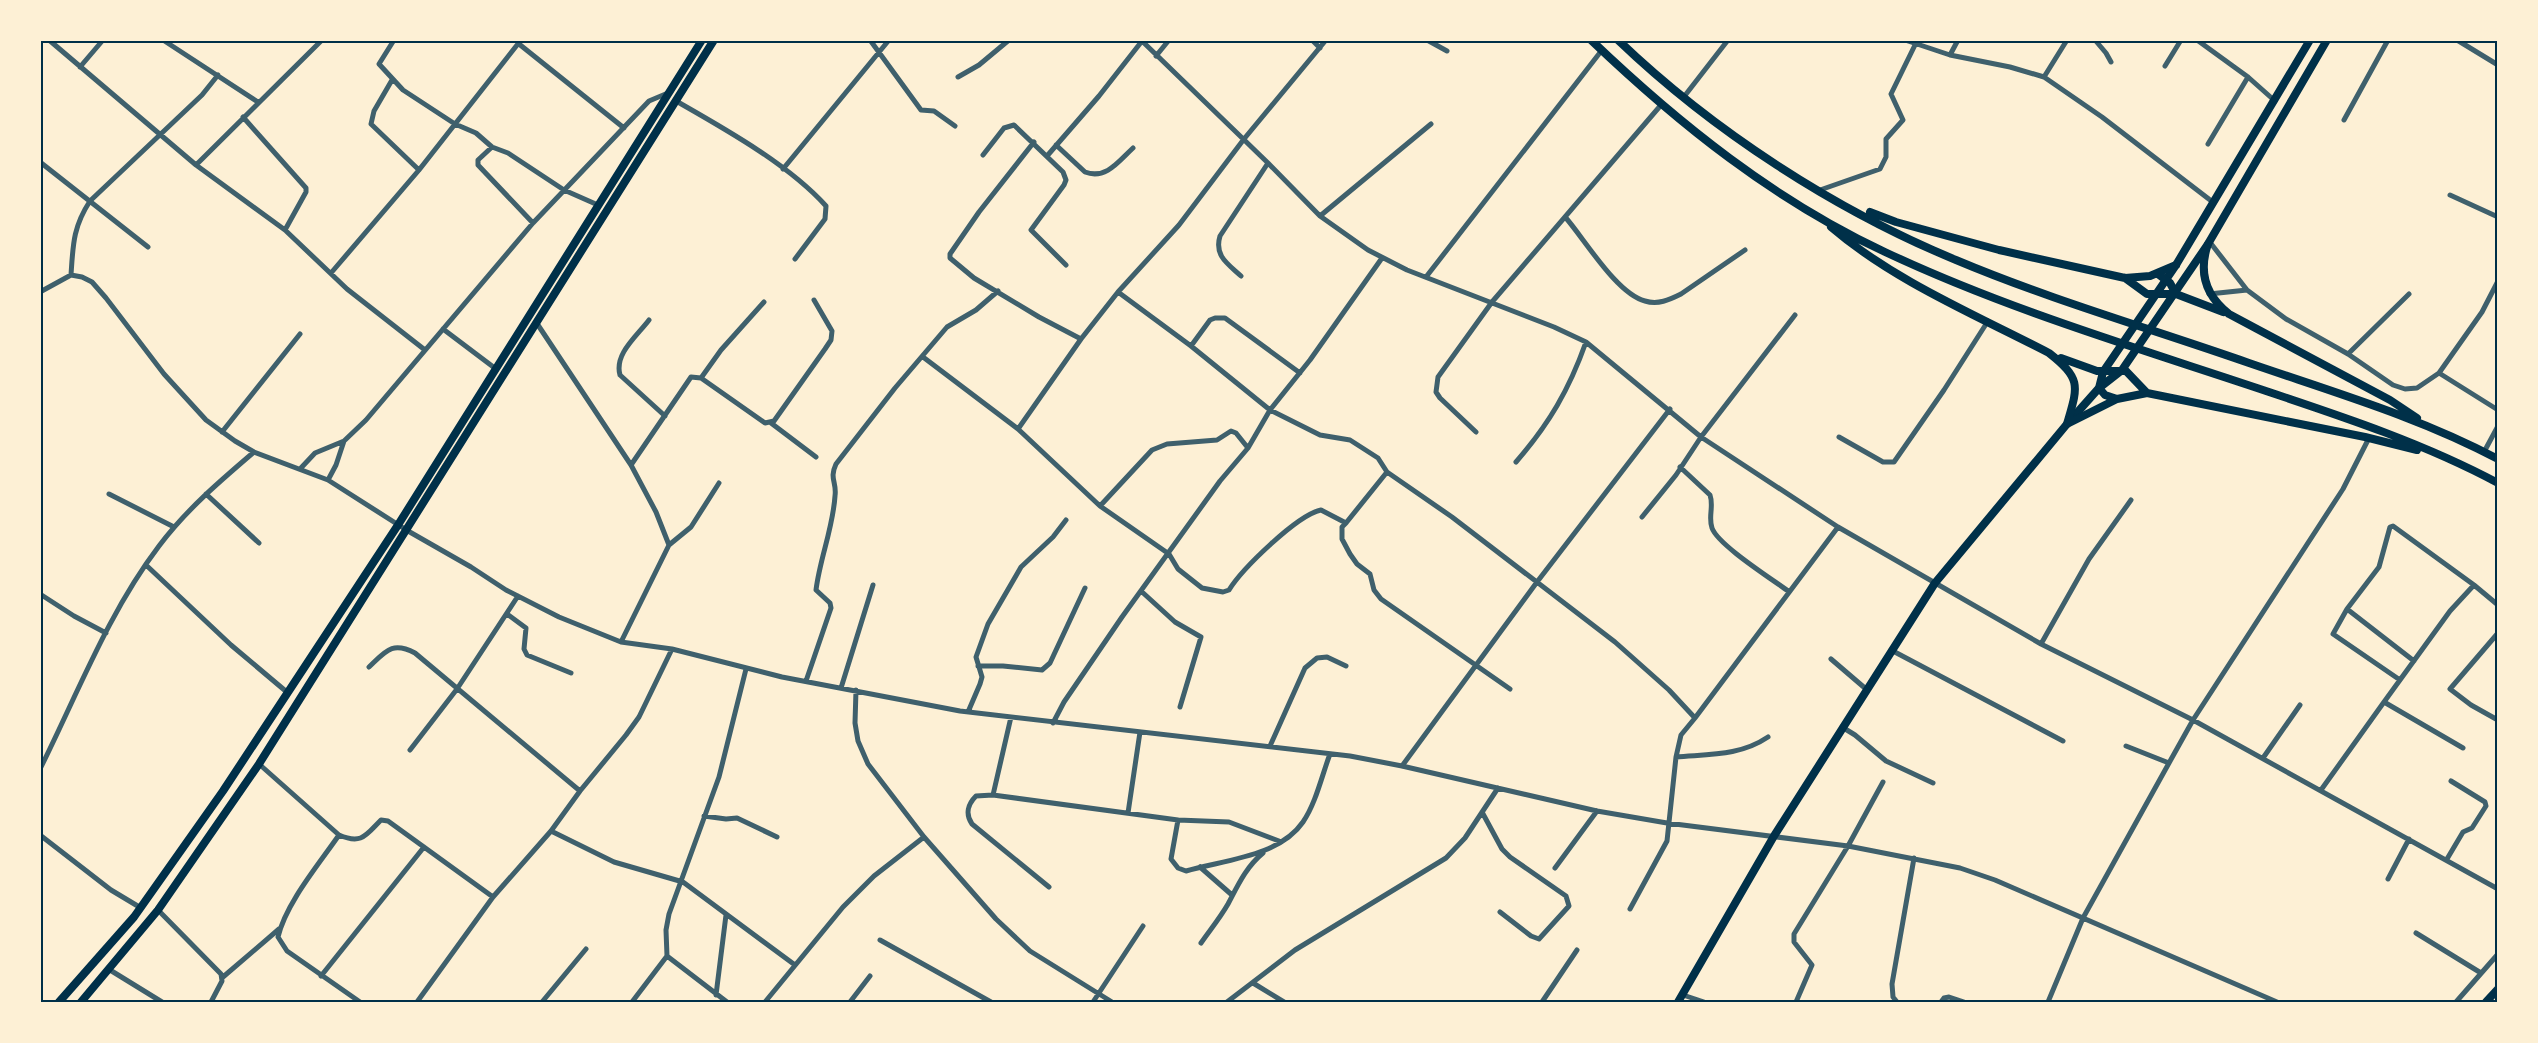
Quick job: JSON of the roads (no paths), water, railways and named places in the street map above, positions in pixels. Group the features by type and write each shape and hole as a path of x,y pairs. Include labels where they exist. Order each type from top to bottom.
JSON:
{"main road":[{"path":"59,1002 141,908 223,791 398,525 702,40"},
{"path":"81,1002 158,910 260,764 714,40"},
{"path":"1592,40 1661,105 1724,155 1816,214 1884,251 1933,273 2096,333 2379,429 2498,483"},
{"path":"1618,40 1683,98 1754,149 1829,196 1955,259 2009,281 2427,425 2498,459"},
{"path":"1829,196 1896,222 2000,250 2125,278 2162,276 2176,265 2310,40"},
{"path":"1680,999 1774,836 1866,688 1935,583 2067,424 2099,388 2122,370 2176,294 2208,243 2327,40"},
{"path":"1816,214 1877,261 2049,354 2066,366 2074,379 2074,398 2067,424"},
{"path":"2208,243 2203,270 2210,294 2218,306 2229,314"},
{"path":"2162,276 2176,294"},
{"path":"2099,388 2103,372 2156,294 2162,276"},
{"path":"2125,278 2143,292 2176,294 2229,314 2390,400 2427,425"},
{"path":"2049,354 2082,367 2103,372 2122,370 2130,373 2147,393"},
{"path":"2099,388 2105,395 2117,399"},
{"path":"2067,424 2117,399 2147,393 2369,438 2441,456"},
{"path":"2486,1002 2498,989"}],"street":[{"path":"49,40 196,165 285,230 347,289 425,350"},
{"path":"80,67 103,40"},
{"path":"163,40 258,102"},
{"path":"196,165 322,40"},
{"path":"394,40 379,64 392,80 455,124 476,133 492,147 508,153 564,190 598,205"},
{"path":"870,40 921,110 934,111 955,126"},
{"path":"783,170 880,54 889,40"},
{"path":"958,77 979,64 1009,40"},
{"path":"1156,56 1169,40"},
{"path":"1311,40 1320,48"},
{"path":"1018,429 1081,339 1118,292 1179,225 1244,139 1326,40"},
{"path":"1427,40 1447,51"},
{"path":"1683,98 1728,40"},
{"path":"1905,40 1950,55 2010,67 2044,77 2102,117 2214,203"},
{"path":"1950,55 1958,40"},
{"path":"2044,77 2067,40"},
{"path":"2095,40 2111,62"},
{"path":"2165,66 2181,40"},
{"path":"2197,40 2248,77 2275,101"},
{"path":"2344,120 2388,40"},
{"path":"2457,40 2498,65"},
{"path":"1047,156 1141,41 1244,139 1320,216 1351,240 1382,258 1586,342 1670,409 1701,437 1838,527 2041,644 2193,720 2447,859 2498,890"},
{"path":"331,273 419,170 520,42 624,128"},
{"path":"1820,190 1850,177 1880,169 1886,157 1886,139 1903,120 1891,94 1915,45"},
{"path":"1426,277 1602,50"},
{"path":"71,275 74,234 78,221 90,201 202,95 218,75"},
{"path":"2208,144 2248,77"},
{"path":"392,80 374,111 371,124 419,170"},
{"path":"300,469 315,453 344,441 383,402 533,223 649,101 670,92"},
{"path":"676,101 729,131 821,201 827,210 825,219 795,259"},
{"path":"1476,432 1440,398 1436,386 1438,377 1492,302 1661,105"},
{"path":"243,117 306,188 285,230"},
{"path":"1320,216 1431,124"},
{"path":"983,154 1008,126 1019,128 1053,165 1063,172 1066,180 1031,230 1066,265"},
{"path":"1034,142 979,212 950,254 952,261 974,278 1081,339"},
{"path":"1056,145 1085,172 1091,174 1107,173 1133,148"},
{"path":"492,147 478,160 478,165 533,223"},
{"path":"40,162 148,247"},
{"path":"1241,276 1221,257 1218,244 1220,236 1268,163"},
{"path":"2450,195 2498,217"},
{"path":"1566,218 1623,286 1635,297 1649,302 1661,302 1681,294 1745,250"},
{"path":"2208,243 2247,290 2286,319 2348,354 2393,385 2405,389 2425,384 2439,373 2482,312 2498,281"},
{"path":"1053,723 1064,702 1141,591 1220,481 1248,448 1270,410 1300,373 1382,258"},
{"path":"40,292 71,275 92,282 164,374 206,420 222,432 254,452 328,480 398,525 518,596 559,617 621,642 672,649 746,669 968,712 1330,754 1402,766 1597,811 1667,823 1848,846 1887,855 1914,858 1995,880 2277,1002"},
{"path":"2210,294 2247,290"},
{"path":"806,681 831,608 830,603 816,590 836,493 832,472 877,411 951,323 976,310 998,291"},
{"path":"1118,292 1191,346 1270,410 1320,435 1350,440 1378,458 1387,472 1452,517 1615,642 1669,690 1695,718"},
{"path":"2348,354 2409,294"},
{"path":"771,423 778,417 796,387 831,340 832,331 814,300"},
{"path":"701,378 721,350 764,302"},
{"path":"1642,517 1795,315"},
{"path":"1191,346 1210,320 1225,318 1300,373"},
{"path":"649,320 622,354 618,369 620,375 664,416"},
{"path":"1839,437 1883,462 1894,462 1988,321"},
{"path":"536,322 631,465 656,512 669,545"},
{"path":"443,329 496,369"},
{"path":"222,432 300,334"},
{"path":"1516,462 1556,412 1576,372 1586,342"},
{"path":"923,357 1018,429 1100,506 1169,554 1178,569 1202,588 1223,592 1229,590 1281,535 1309,513 1321,510 1346,523"},
{"path":"2439,373 2498,410"},
{"path":"631,465 691,377 701,378 753,416 765,423 771,423 816,456"},
{"path":"1402,766 1537,582 1670,409"},
{"path":"2484,452 2498,426"},
{"path":"1100,506 1152,450 1167,444 1217,440 1231,431 1236,433 1248,448"},
{"path":"2048,1002 2083,918 2193,720 2343,489 2369,438"},
{"path":"328,480 344,441"},
{"path":"40,769 106,633 146,565 174,527 254,452"},
{"path":"1680,467 1710,495 1712,501 1710,521 1715,534 1788,591"},
{"path":"1387,472 1342,527 1342,539 1357,564 1370,574 1377,595 1510,689"},
{"path":"621,642 669,545 691,527 719,483"},
{"path":"109,494 174,527"},
{"path":"207,494 259,543"},
{"path":"2041,644 2084,567 2130,500"},
{"path":"968,712 980,684 981,677 976,657 986,630 1021,567 1053,537 1066,520"},
{"path":"2400,680 2333,635 2348,609 2379,567 2389,529 2393,526 2474,585 2498,606"},
{"path":"1630,909 1667,841 1667,823 1681,735 1838,527"},
{"path":"146,565 231,645 288,693"},
{"path":"840,688 873,585"},
{"path":"2321,790 2450,611 2474,585"},
{"path":"978,666 1038,670 1045,668 1085,588"},
{"path":"1141,591 1175,622 1201,637 1180,707"},
{"path":"40,594 106,633"},
{"path":"410,750 457,689 518,596"},
{"path":"2348,609 2414,661"},
{"path":"507,614 526,628 524,649 527,655 571,673"},
{"path":"2497,719 2470,705 2450,689 2498,633"},
{"path":"369,667 394,647 403,647 415,653 580,791"},
{"path":"417,1002 494,897 551,831 639,717 672,649"},
{"path":"1891,651 2063,741"},
{"path":"1270,746 1300,677 1310,662 1327,657 1346,666"},
{"path":"1831,659 1866,688"},
{"path":"632,1002 667,956 666,930 669,914 683,882 719,777 746,669"},
{"path":"856,690 855,723 858,741 868,764 924,837 1021,944 1112,1002"},
{"path":"2385,702 2463,748"},
{"path":"2263,758 2300,705"},
{"path":"993,795 1011,717"},
{"path":"1842,727 1886,761 1933,783"},
{"path":"1128,813 1140,732"},
{"path":"1676,757 1739,752 1768,737"},
{"path":"2126,746 2169,763"},
{"path":"1200,943 1252,862 1294,832 1302,823 1330,754"},
{"path":"260,764 339,835 354,841 361,839 384,819 494,897"},
{"path":"2447,859 2463,832 2472,828 2486,806 2485,802 2451,781"},
{"path":"1796,1002 1812,965 1794,942 1794,934 1884,782"},
{"path":"1227,1002 1295,950 1446,858 1465,838 1497,788"},
{"path":"1049,887 969,819 968,807 972,800 981,794 993,795 1178,820 1229,822 1279,841"},
{"path":"1554,868 1597,811"},
{"path":"1482,812 1502,849 1566,896 1570,902 1569,906 1539,939 1531,936 1500,912"},
{"path":"704,816 737,818 777,837"},
{"path":"1178,820 1172,863 1186,871 1264,852"},
{"path":"551,831 614,862 683,882 795,965"},
{"path":"40,835 111,890 141,908"},
{"path":"339,835 297,897 280,928 278,937 280,944 321,976 360,1002"},
{"path":"765,1002 851,899 874,876 924,837"},
{"path":"2388,879 2409,839"},
{"path":"321,976 424,847"},
{"path":"1897,1002 1893,997 1892,984 1914,858"},
{"path":"1200,867 1232,895"},
{"path":"158,910 223,977"},
{"path":"716,995 726,915"},
{"path":"1094,1002 1143,926"},
{"path":"211,1002 223,977 280,928"},
{"path":"2416,933 2481,973"},
{"path":"880,940 991,1002"},
{"path":"542,1002 586,949"},
{"path":"1542,1002 1577,950"},
{"path":"2456,1002 2498,954"},
{"path":"667,956 727,1002"},
{"path":"110,970 162,1002"},
{"path":"850,1002 870,976"},
{"path":"1253,983 1284,1002"},
{"path":"1941,1002 1944,998 1949,997 1964,1002"},
{"path":"1680,999 1704,1002"}]}
